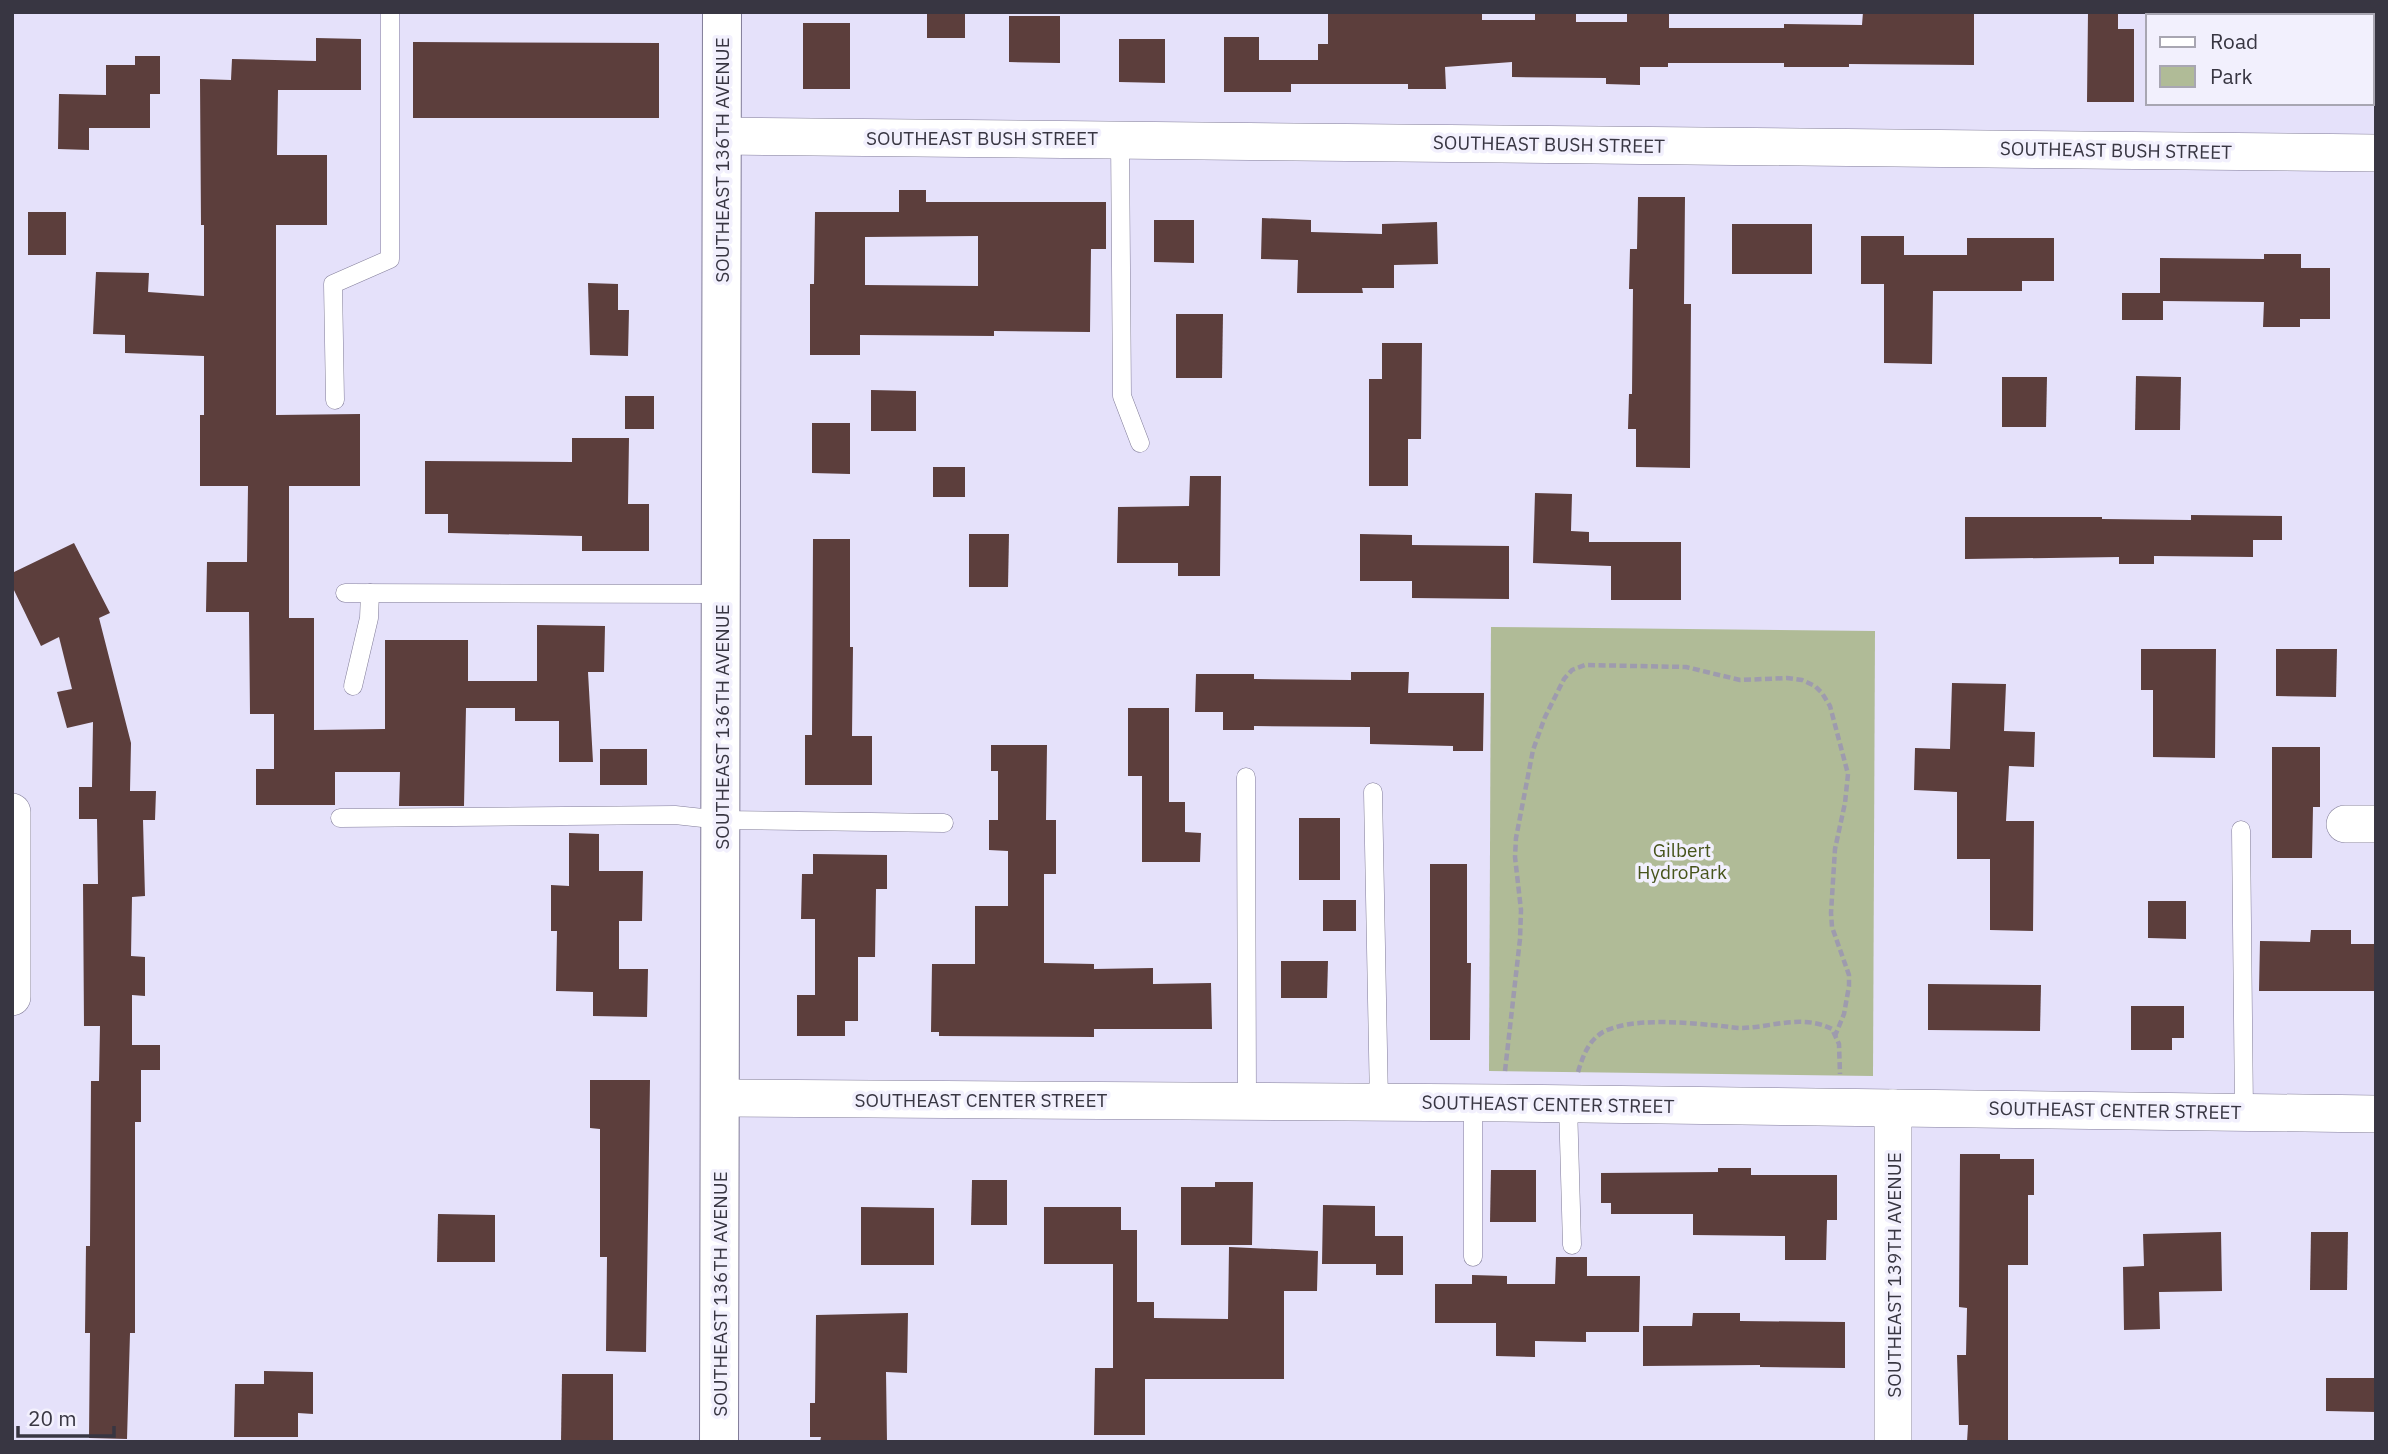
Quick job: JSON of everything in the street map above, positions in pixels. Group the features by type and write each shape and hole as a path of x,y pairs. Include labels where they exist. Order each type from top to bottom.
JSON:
{"street":[{"name":"SOUTHEAST 136TH AVENUE","path":"719,1442 722,12"},
{"name":"SOUTHEAST BUSH STREET","path":"722,136 2376,153"},
{"path":"12,812 12,997"},
{"name":"SOUTHEAST CENTER STREET","path":"720,1098 1489,1103 2376,1114"},
{"name":"SOUTHEAST 139TH AVENUE","path":"1892,1108 1893,1442"}],"lane":[{"path":"335,400 333,284 390,259 390,12"},
{"path":"1120,139 1122,396 1140,443"},
{"path":"345,593 722,594"},
{"path":"353,686 369,618 370,593"},
{"path":"1246,777 1247,1102"},
{"path":"1373,792 1379,1102"},
{"path":"340,818 675,816 721,820 944,823"},
{"path":"2241,830 2244,1112"},
{"path":"1474,1257 1489,1103"},
{"path":"1572,1245 1573,1104"}],"path":[{"path":"1489,1103 1505,1072 1520,939 1521,910 1515,857 1516,838 1533,750 1545,717 1564,679 1572,670 1585,665 1686,667 1740,680 1787,678 1802,680 1822,693 1830,706 1848,774 1835,849 1831,912 1832,927 1849,975 1849,986 1844,1014 1835,1036"},
{"path":"1573,1104 1577,1074 1583,1058 1592,1040 1610,1029 1637,1024 1681,1022 1738,1028 1803,1021 1832,1029 1840,1054 1841,1107"}],"green space":[{"name":"Gilbert HydroPark","path":"1491,627 1875,631 1873,1076 1489,1071"}],"building":[{"path":"927,12 965,12 965,38 927,38"},
{"path":"1328,12 1482,13 1482,20 1535,20 1535,13 1576,13 1576,22 1627,22 1627,12 1669,12 1669,28 1784,28 1784,24 1862,25 1863,12 1974,12 1974,65 1849,64 1849,67 1784,67 1784,63 1668,63 1668,67 1640,67 1640,85 1606,84 1606,78 1512,77 1512,62 1445,67 1446,89 1408,89 1408,84 1291,84 1291,92 1224,92 1224,37 1259,37 1259,60 1318,60 1318,44 1328,44"},
{"path":"2088,12 2118,12 2118,29 2134,29 2134,102 2087,102"},
{"path":"1009,16 1060,16 1060,63 1009,62"},
{"path":"803,23 850,23 850,89 803,89"},
{"path":"316,38 361,39 361,90 278,90 277,155 327,155 327,225 276,225 276,415 360,414 360,486 289,486 289,618 314,618 314,730 385,729 385,640 468,640 468,681 537,681 537,625 605,626 604,672 588,672 593,762 559,762 559,721 515,721 515,708 466,708 464,806 399,806 400,772 335,772 335,805 256,805 256,769 274,769 274,714 250,714 249,612 206,612 207,562 247,562 248,486 200,486 200,415 204,415 204,356 125,353 125,335 93,334 96,272 149,273 148,292 204,296 200,79 231,80 232,59 316,61"},
{"path":"1119,39 1165,39 1165,83 1119,82"},
{"path":"413,42 659,43 659,118 413,118"},
{"path":"135,56 160,56 160,94 150,94 150,128 89,128 89,150 58,149 59,94 106,95 106,65 135,65"},
{"path":"899,190 926,190 926,202 1106,202 1106,249 1091,249 1090,332 994,331 994,336 860,335 860,355 810,355 810,284 814,284 815,212 899,212","holes":["978,236 978,286 865,285 865,237"]},
{"path":"1638,197 1685,197 1684,304 1691,304 1690,468 1636,467 1636,429 1628,429 1629,394 1632,394 1633,289 1629,289 1630,249 1637,249"},
{"path":"28,212 66,212 66,255 28,255"},
{"path":"1262,218 1311,220 1311,232 1382,234 1382,224 1437,222 1438,264 1394,265 1394,288 1362,288 1363,293 1297,293 1298,260 1261,259"},
{"path":"1154,220 1194,220 1194,263 1154,262"},
{"path":"1732,224 1812,224 1812,274 1732,274"},
{"path":"1861,236 1904,236 1904,255 1967,255 1967,238 2054,238 2054,281 2022,281 2022,291 1933,291 1932,364 1884,363 1884,284 1861,284"},
{"path":"2264,254 2301,254 2301,268 2330,268 2330,319 2300,319 2300,327 2263,327 2264,302 2163,301 2163,320 2122,320 2122,293 2160,293 2160,258 2264,259"},
{"path":"588,283 618,284 618,310 629,310 628,356 590,355"},
{"path":"1176,314 1223,314 1222,378 1176,378"},
{"path":"1382,343 1422,343 1421,439 1408,439 1408,486 1369,486 1369,379 1382,379"},
{"path":"2136,376 2181,377 2180,430 2135,430"},
{"path":"2002,377 2047,377 2046,427 2002,427"},
{"path":"871,390 916,391 916,431 871,431"},
{"path":"625,396 654,396 654,429 625,429"},
{"path":"812,423 850,423 850,474 812,473"},
{"path":"572,438 629,438 628,504 649,504 649,551 582,551 582,536 448,533 448,514 425,514 425,461 572,462"},
{"path":"933,467 965,467 965,497 933,497"},
{"path":"1190,476 1221,476 1220,576 1178,576 1178,563 1117,563 1118,507 1189,506"},
{"path":"1535,493 1572,494 1571,531 1589,532 1589,542 1681,542 1681,600 1611,600 1611,566 1533,563"},
{"path":"2191,515 2282,516 2282,540 2253,540 2253,557 2154,556 2154,564 2119,564 2119,557 1965,559 1965,517 2191,520"},
{"path":"969,534 1009,534 1008,587 969,587"},
{"path":"1360,534 1412,535 1412,545 1509,546 1509,599 1412,598 1412,581 1360,581"},
{"path":"813,539 850,539 852,736 872,736 872,785 805,785 805,735 812,735"},
{"path":"74,543 110,613 99,618 131,743 130,791 156,791 155,820 143,820 145,896 132,897 131,956 145,957 145,996 132,995 132,1045 160,1045 160,1070 141,1070 141,1122 135,1122 135,1333 130,1333 127,1439 89,1438 90,1333 85,1333 86,1246 90,1246 91,1081 99,1081 100,1026 84,1026 83,884 98,884 97,819 79,819 79,787 92,787 93,722 67,728 57,692 72,689 59,637 41,646 12,586 12,573"},
{"path":"2141,649 2216,649 2215,758 2153,757 2153,690 2141,690"},
{"path":"2276,649 2337,649 2336,697 2276,696"},
{"path":"1351,672 1409,672 1408,693 1484,693 1483,751 1453,751 1453,746 1370,744 1370,727 1254,726 1254,730 1223,730 1223,712 1195,712 1196,674 1254,674 1254,679 1351,680"},
{"path":"1952,683 2006,684 2004,731 2035,732 2034,767 2009,766 2006,821 2034,821 2033,931 1990,930 1990,859 1957,859 1957,792 1914,790 1915,748 1950,749"},
{"path":"1128,708 1169,708 1169,802 1185,802 1185,832 1201,833 1200,862 1142,862 1142,776 1128,776"},
{"path":"991,745 1047,745 1046,820 1056,820 1056,874 1044,874 1044,963 1094,964 1094,969 1153,968 1153,984 1211,983 1212,1029 1094,1029 1094,1037 939,1036 939,1032 931,1032 932,964 975,964 975,906 1008,906 1008,851 989,850 989,820 998,820 998,771 991,771"},
{"path":"2272,747 2320,747 2320,807 2313,807 2312,858 2272,858"},
{"path":"600,749 647,749 647,785 600,785"},
{"path":"1299,818 1340,818 1340,880 1299,880"},
{"path":"569,833 599,834 599,871 643,871 642,921 619,921 619,969 648,969 647,1017 593,1016 593,992 556,991 557,931 551,931 551,885 569,886"},
{"path":"813,854 887,855 887,889 876,889 875,957 858,957 858,1021 845,1021 845,1036 797,1036 797,995 815,995 815,919 801,919 802,874 813,874"},
{"path":"1430,864 1467,864 1467,963 1471,963 1470,1040 1430,1040"},
{"path":"1323,900 1356,900 1356,931 1323,931"},
{"path":"2148,901 2186,901 2186,939 2148,938"},
{"path":"2311,930 2351,930 2351,944 2376,944 2376,991 2259,991 2260,941 2310,942"},
{"path":"1281,961 1328,961 1327,998 1281,998"},
{"path":"1928,984 2041,985 2040,1031 1928,1030"},
{"path":"2131,1006 2184,1006 2184,1038 2172,1038 2172,1050 2131,1050"},
{"path":"590,1080 650,1080 646,1352 606,1351 607,1257 600,1257 600,1129 590,1128"},
{"path":"1960,1154 2000,1154 2000,1159 2034,1159 2034,1195 2028,1195 2028,1265 2008,1265 2008,1442 1967,1442 1968,1425 1959,1425 1957,1355 1966,1355 1967,1308 1959,1307"},
{"path":"1718,1168 1751,1168 1751,1175 1837,1175 1837,1220 1827,1220 1826,1260 1785,1260 1785,1236 1693,1235 1693,1214 1611,1214 1611,1203 1601,1203 1601,1173 1718,1172"},
{"path":"1491,1170 1536,1170 1536,1222 1490,1222"},
{"path":"972,1180 1007,1180 1007,1225 971,1225"},
{"path":"1215,1182 1253,1182 1252,1245 1181,1245 1181,1187 1215,1187"},
{"path":"1323,1205 1375,1206 1375,1236 1403,1236 1403,1275 1376,1275 1376,1264 1322,1264"},
{"path":"861,1207 934,1208 934,1265 861,1265"},
{"path":"1044,1207 1121,1207 1121,1230 1137,1230 1137,1302 1154,1302 1154,1318 1228,1319 1229,1247 1318,1251 1317,1291 1284,1291 1284,1379 1145,1379 1145,1435 1094,1435 1095,1368 1113,1368 1113,1264 1044,1264"},
{"path":"438,1214 495,1215 495,1262 437,1262"},
{"path":"2221,1232 2222,1291 2159,1292 2160,1329 2124,1330 2123,1267 2144,1266 2143,1234"},
{"path":"2311,1232 2348,1232 2347,1290 2310,1290"},
{"path":"1556,1257 1587,1257 1587,1276 1640,1276 1639,1332 1586,1332 1586,1342 1535,1341 1535,1357 1496,1356 1496,1323 1435,1323 1435,1284 1472,1284 1472,1275 1507,1276 1507,1284 1555,1284"},
{"path":"908,1313 907,1373 886,1372 887,1442 820,1442 821,1437 810,1437 810,1403 815,1403 816,1315"},
{"path":"1693,1313 1740,1313 1740,1321 1845,1322 1845,1368 1760,1365 1643,1366 1643,1326 1692,1326"},
{"path":"264,1371 313,1372 313,1414 298,1413 298,1437 234,1437 235,1384 264,1384"},
{"path":"562,1374 613,1374 613,1442 561,1442"},
{"path":"2326,1378 2376,1378 2376,1412 2326,1411"}]}
